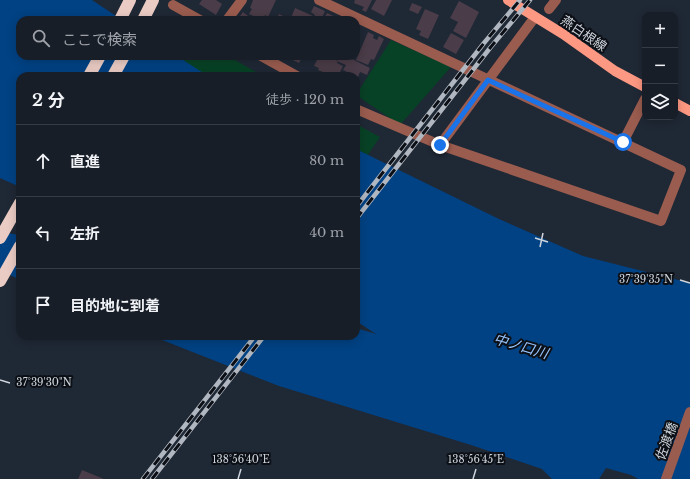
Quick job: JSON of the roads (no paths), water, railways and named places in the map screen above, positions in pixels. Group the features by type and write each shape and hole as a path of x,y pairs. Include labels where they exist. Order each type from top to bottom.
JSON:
{"highway":[{"path":"122,16 130,0"},
{"path":"145,16 153,0"},
{"path":"92,72 98,60"},
{"path":"115,72 122,60"},
{"path":"0,238 16,210"},
{"path":"0,281 16,253"}],"main road":[{"name":"燕白根線","path":"508,0 563,34 615,71 642,85"},
{"path":"678,105 690,111"}],"street":[{"path":"230,16 242,0"},
{"path":"318,0 352,16"},
{"path":"549,9 556,0"},
{"path":"172,2 194,16"},
{"path":"440,145 535,17"},
{"path":"360,20 681,170 661,221 440,145 360,111"},
{"path":"268,60 290,72"},
{"path":"623,142 642,105"},
{"name":"佐渡橋","path":"666,479 690,412"}],"water":[{"path":"0,0 92,0 116,16 16,16 16,60 183,60 202,72 16,72 16,185 0,178"},
{"name":"中ノ口川","path":"360,151 499,219 583,256 690,283 690,479 638,479 631,475 606,468 599,479 552,479 542,469 471,445 279,386 162,340 360,340 360,329 376,334 360,324"},
{"path":"0,232 16,234 16,278 0,270"}],"railway":[{"path":"360,202 484,43 520,0"},
{"path":"360,214 490,48 530,0"},
{"path":"143,479 252,340"},
{"path":"152,479 261,340"}]}
